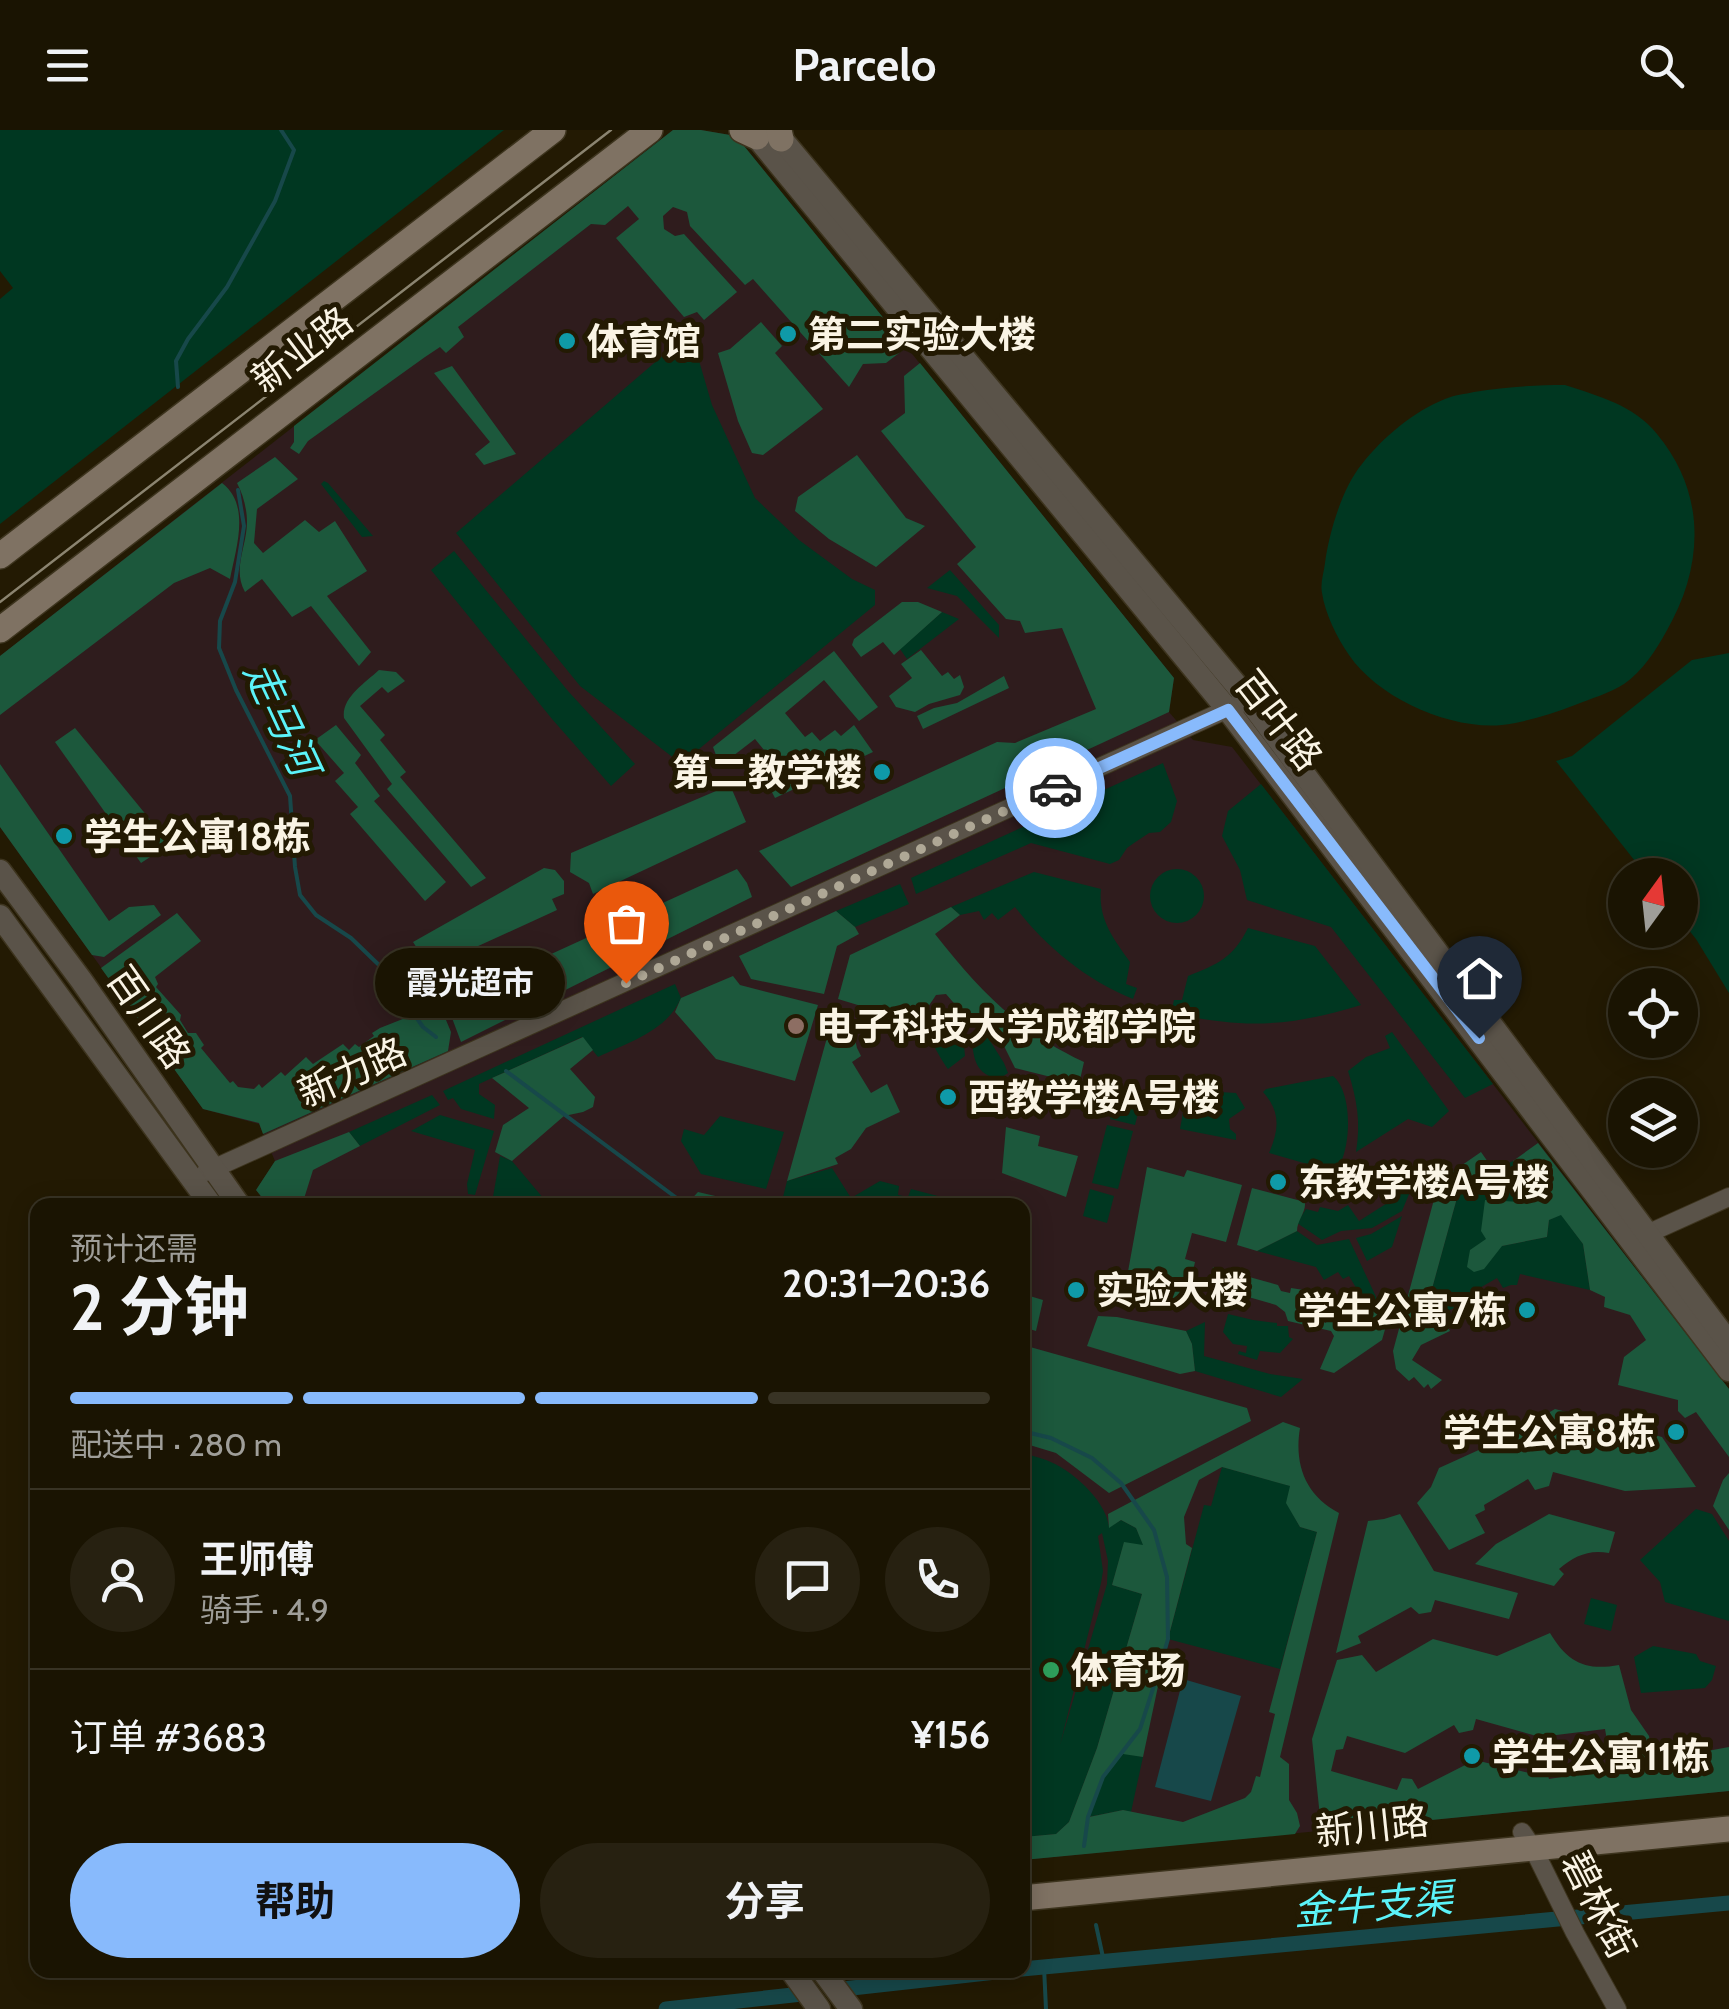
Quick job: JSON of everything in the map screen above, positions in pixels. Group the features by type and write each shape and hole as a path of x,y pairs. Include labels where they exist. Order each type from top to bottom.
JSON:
{"main road":[{"name":"新业路","path":"0,556 553,130"},
{"name":"新业路","path":"0,630 650,130"},
{"name":"新川路","path":"1030,1897 1528,1840 1729,1812"},
{"name":"新川路","path":"1030,1879 1528,1840 1729,1829"}],"street":[{"name":"百叶路","path":"764,133 1238,704 1641,1240 1729,1370"},
{"name":"新力路","path":"202,1174 1238,704"},
{"name":"百川路","path":"0,871 81,980 202,1174 210,1198"},
{"name":"百川路","path":"0,916 202,1174 231,1198"},
{"path":"1641,1240 1729,1197"},
{"name":"百叶路","path":"1641,1240 1729,1342"},
{"name":"碧林街","path":"1528,1840 1617,2009"},
{"path":"797,1978 820,2009"},
{"path":"828,1978 851,2009"}],"shaded area":[{"name":"电子科技大学成都学院","path":"673,130 736,136 1174,678 1169,712 1193,740 1232,747 1729,1389 1729,1791 1030,1859 1030,1198 262,1198 256,1190 275,1161 259,1124 203,1109 0,827 0,656"}],"green space":[{"path":"0,130 504,130 0,524 0,299 13,288 0,271"},
{"path":"673,130 736,136 907,347 886,363 863,364 849,387 753,279 745,285 690,226 687,212 673,207 663,216 664,229 675,236 684,234 737,292 704,320 697,312 684,317 616,238 639,219 628,206 605,225 591,224 458,327 464,337 446,353 440,347 425,357 308,441 299,454 290,448 294,426"},
{"path":"761,322 782,346 775,353 823,409 763,455 752,453 718,353 730,349"},
{"path":"674,346 695,347 712,405 755,498 799,540 852,579 875,590 875,605 688,758 675,759 580,686 456,533"},
{"path":"920,363 1174,678 1169,712 791,887 759,851 997,742 1015,743 1096,709 1062,628 1025,633 1020,621 1006,619 957,564 976,547 881,431 905,413 904,376"},
{"path":"452,366 516,454 484,465 475,454 490,442 434,373"},
{"path":"1565,385 1638,416 1673,457 1685,481 1694,531 1693,557 1679,607 1643,667 1624,684 1600,696 1502,725 1460,722 1417,708 1362,671 1340,641 1326,609 1322,578 1343,498 1370,454 1399,426 1433,404 1486,390"},
{"path":"857,455 906,518 925,526 876,567 829,539 795,511 798,497"},
{"path":"275,457 298,479 257,509 254,543 263,553 305,520 319,532 335,521 367,571 327,596 371,652 359,666 311,606 292,617 262,579 245,592 241,583 247,517 237,483"},
{"path":"324,481 373,536 362,537 321,484"},
{"path":"222,483 231,492 239,515 230,579 210,568 174,583 0,715 0,656"},
{"path":"454,551 568,691 635,764 611,786 431,570"},
{"path":"950,570 999,625 999,638 957,596 927,588"},
{"path":"902,602 918,602 942,612 894,655 883,642 861,657 852,645 854,639"},
{"path":"942,612 959,619 907,659 900,649"},
{"path":"921,650 942,676 948,672 954,679 960,675 964,687 960,695 915,712 896,707 889,696 912,678 901,664"},
{"path":"834,651 878,707 859,721 824,680 785,713 805,737 812,732 820,741 835,730 841,736 854,725 873,752 775,798 764,777 777,766 755,739 720,766 713,747"},
{"path":"1729,653 1729,993 1698,942 1698,858 1633,858 1556,761 1572,756 1692,660"},
{"path":"379,670 396,672 405,681 388,693 382,687 360,706 385,735 380,740 406,772 400,777 486,878 471,887 387,789 392,784 344,718 350,697"},
{"path":"1004,676 1009,688 923,729 917,716 957,703"},
{"path":"336,725 361,755 355,763 380,796 374,801 446,882 425,901 350,814 358,807 335,781 344,773 315,740"},
{"path":"75,728 170,844 141,863 55,742"},
{"path":"1163,763 1177,801 1171,822 1160,832 1149,833 1127,848 1119,860 1110,864 1031,843 916,894 911,878"},
{"path":"0,764 109,921 129,907 154,905 161,915 104,957 92,955 0,827"},
{"path":"1261,784 1493,1084 1465,1098 1331,927 1247,900 1240,870 1222,836 1228,811"},
{"path":"730,785 746,822 593,894 589,883 570,872 571,853"},
{"path":"544,868 555,870 564,881 564,894 552,899 557,910 430,968 413,942"},
{"path":"737,869 752,897 461,1042 446,1002"},
{"path":"1177,869 1196,877 1204,896 1196,915 1177,923 1158,915 1150,896 1158,877"},
{"path":"1034,872 1101,889 1104,919 1130,962 1126,984 1137,988 1133,999 1068,961 1015,907 998,920 992,913 984,920 979,911 960,915 951,907"},
{"path":"900,884 909,904 855,927 836,911"},
{"path":"951,907 960,915 935,934 1002,1008 1039,1037 1084,1062 1079,1084 1015,1068 1000,1038 984,1021 970,1026 946,994 936,995 920,1015 901,1021 882,1020 871,1009 838,999 850,955"},
{"path":"836,911 859,934 837,946 824,994 751,979 739,956"},
{"path":"177,913 201,941 155,977 156,987 181,1015 188,1033 196,1033 204,1045 201,1048 230,1083 254,1089 259,1084 262,1088 281,1072 285,1076 306,1057 313,1064 343,1044 349,1050 355,1044 359,1047 380,1028 433,1007 441,1008 451,1032 448,1051 263,1134 259,1123 203,1109 101,968"},
{"path":"1248,928 1315,946 1361,1005 1311,1018 1267,1023 1222,1022 1171,1013 1174,1000 1182,1000 1188,976 1224,959"},
{"path":"733,976 740,985 818,1005 795,1081 716,1059 675,1012 681,998"},
{"path":"675,984 681,998 675,1009 657,1027 634,1040 598,1057 582,1037 479,1084 479,1094 495,1105 494,1119 461,1109 443,1091"},
{"path":"835,1009 849,1013 861,1056 852,1062 871,1093 887,1084 900,1112 866,1128 851,1149 835,1158 838,1164 787,1181"},
{"path":"940,1009 956,1022 965,1056 948,1069 928,1026 930,1017"},
{"path":"1392,1032 1449,1111 1432,1127 1408,1119 1356,1152 1357,1111 1348,1071 1366,1057 1390,1048 1385,1036"},
{"path":"985,1033 1008,1073 999,1079 985,1074 975,1059 972,1038"},
{"path":"583,1037 593,1050 570,1069 595,1097 593,1107 564,1116 512,1161 495,1152 503,1125 529,1108 492,1078"},
{"path":"1333,1076 1347,1104 1347,1142 1341,1162 1328,1170 1269,1153 1276,1121 1263,1092"},
{"path":"1187,1090 1236,1093 1245,1108 1229,1119 1236,1140 1180,1129"},
{"path":"1117,1091 1142,1098 1135,1125 1110,1119"},
{"path":"432,1095 440,1105 360,1146 349,1132"},
{"path":"440,1115 494,1131 475,1195 468,1194 467,1184 475,1150 411,1131"},
{"path":"720,1116 784,1132 766,1189 701,1174 681,1141 684,1129 704,1135"},
{"path":"1107,1125 1133,1131 1118,1189 1092,1183"},
{"path":"1006,1127 1040,1136 1038,1146 1078,1156 1066,1197 1002,1173"},
{"path":"349,1132 360,1146 313,1170 304,1198 262,1198 256,1190 275,1161"},
{"path":"1538,1143 1729,1389 1729,1457 1696,1412 1685,1418 1678,1411 1678,1400 1618,1385 1624,1357 1646,1340 1630,1315 1604,1307 1605,1297 1590,1290 1583,1244 1561,1215 1549,1220 1547,1237 1502,1246 1484,1269 1474,1272 1467,1267 1470,1250 1486,1239 1481,1231 1485,1200 1521,1202 1523,1196 1516,1190 1515,1179 1525,1174 1513,1161"},
{"path":"1481,1152 1495,1172 1460,1187 1430,1296 1439,1298 1448,1311 1442,1316 1450,1331 1421,1345 1412,1360 1442,1380 1431,1389 1428,1384 1424,1388 1414,1377 1409,1381 1396,1369 1393,1351 1439,1181"},
{"path":"500,1156 512,1161 543,1198 497,1198 493,1197"},
{"path":"1513,1161 1525,1175 1521,1202 1514,1203 1502,1246 1547,1237 1549,1220 1561,1214 1583,1244 1590,1290 1520,1274 1517,1285 1503,1288 1497,1278 1452,1304 1454,1308 1448,1311 1439,1298 1430,1296 1460,1187"},
{"path":"1147,1167 1184,1177 1187,1170 1242,1185 1226,1242 1192,1233 1185,1259 1195,1262 1185,1305 1125,1288"},
{"path":"832,1168 851,1198 783,1198 787,1181"},
{"path":"880,1181 899,1186 898,1195 908,1197 911,1189 945,1198 893,1198 851,1198"},
{"path":"1412,1187 1402,1211 1372,1228 1341,1231 1322,1240 1297,1223 1306,1209 1338,1211 1348,1205 1359,1221 1392,1200 1388,1192"},
{"path":"1252,1188 1305,1202 1297,1231 1257,1251 1237,1245"},
{"path":"1090,1189 1114,1196 1107,1223 1083,1216"},
{"path":"698,1192 724,1198 692,1198"},
{"path":"1402,1216 1392,1247 1367,1261 1356,1238"},
{"path":"1297,1231 1317,1245 1349,1239 1378,1301 1356,1303 1353,1297 1358,1291 1349,1276 1343,1279 1338,1272 1324,1280 1316,1267 1257,1251"},
{"path":"1213,1267 1278,1285 1281,1291 1304,1290 1325,1323 1356,1303 1378,1301 1390,1312 1382,1340 1334,1373 1320,1369 1334,1336 1331,1331 1288,1321 1276,1305 1210,1286"},
{"path":"1030,1296 1043,1300 1036,1331 1030,1329"},
{"path":"1228,1314 1288,1326 1289,1337 1293,1339 1280,1353 1260,1351 1257,1360 1238,1354 1246,1353 1247,1346 1233,1344 1223,1332"},
{"path":"1098,1316 1186,1331 1195,1371 1180,1374 1087,1346"},
{"path":"1205,1322 1204,1356 1303,1379 1281,1397 1195,1371 1186,1331"},
{"path":"1030,1347 1247,1408 1251,1421 1109,1493 1056,1453 1030,1445"},
{"path":"1555,1409 1662,1437 1696,1487 1625,1491 1553,1472 1549,1486 1535,1490 1528,1479 1484,1505 1485,1510 1475,1515 1485,1533 1449,1550 1417,1503 1431,1487 1439,1468 1503,1439"},
{"path":"1283,1422 1300,1428 1301,1466 1310,1488 1339,1513 1280,1757 1289,1764 1289,1800 1300,1826 1295,1834 1030,1859 1030,1836 1056,1834 1069,1822 1097,1748 1142,1594 1112,1585 1124,1542 1143,1545 1136,1528 1121,1520 1109,1528 1108,1514","holes":["1222,1467 1290,1486 1286,1503 1300,1527 1317,1532 1269,1712 1275,1714 1260,1777 1256,1776 1251,1792 1245,1798 1183,1822 1123,1810 1089,1817 1103,1777 1123,1754 1143,1757 1192,1548 1186,1544 1184,1517 1199,1480"]},
{"path":"1030,1455 1056,1464 1076,1478 1101,1506 1109,1527 1121,1520 1136,1528 1144,1546 1124,1543 1112,1585 1142,1594 1097,1748 1069,1822 1056,1834 1030,1836","holes":["1102,1533 1108,1561 1107,1584 1060,1745 1101,1583 1098,1536"]},
{"path":"1222,1467 1291,1486 1287,1503 1300,1527 1317,1532 1280,1669 1168,1639 1204,1505 1211,1506"},
{"path":"1729,1473 1729,1530 1713,1506"},
{"path":"1696,1509 1712,1514 1729,1541 1729,1621 1665,1602 1660,1582 1640,1560"},
{"path":"1400,1514 1434,1571 1518,1593 1509,1619 1435,1600 1431,1612 1419,1614 1411,1607 1358,1636 1361,1643 1336,1653 1368,1521"},
{"path":"1549,1514 1615,1532 1609,1553 1588,1553 1570,1560 1559,1569 1564,1574 1554,1586 1475,1564 1496,1544"},
{"path":"1591,1598 1617,1605 1611,1631 1584,1624"},
{"path":"1550,1633 1564,1652 1579,1662 1597,1667 1619,1665 1631,1710 1649,1736 1653,1761 1729,1747 1729,1791 1329,1830 1320,1817 1312,1739 1337,1660 1362,1655 1376,1672 1433,1639 1497,1656","holes":["1476,1719 1540,1737 1605,1729 1612,1769 1549,1779 1545,1764 1536,1764 1533,1774 1475,1760 1418,1789 1412,1779 1402,1778 1397,1790 1331,1771 1336,1750 1343,1749 1347,1736 1405,1753 1454,1725 1459,1733 1473,1730"]},
{"path":"1653,1646 1696,1654 1700,1661 1716,1666 1712,1680 1705,1688 1641,1693 1634,1657"},
{"path":"1124,1753 1143,1757 1131,1812 1088,1817 1103,1777"}],"water":[{"path":"1183,1679 1241,1696 1211,1801 1155,1787"}],"waterway":[{"name":"走马河","path":"178,387 176,361 227,287 275,201 294,150 281,130"},
{"name":"走马河","path":"238,490 244,526 235,582 220,621 219,648 290,796 300,895 316,915 351,938 380,966 423,1027 436,1037"},
{"name":"走马河","path":"506,1071 677,1198"},
{"name":"走马河","path":"1030,1433 1051,1438 1092,1458 1121,1483 1154,1530 1167,1577 1168,1639 1160,1667 1140,1729 1103,1777 1088,1817 1084,1846"},
{"name":"金牛支渠","path":"1030,1968 1729,1903"},
{"name":"走马河","path":"1096,1925 1104,1962"},
{"path":"1044,1967 1046,2009"},
{"name":"金牛支渠","path":"834,1990 942,1978"},
{"name":"金牛支渠","path":"666,2009 811,1993"}],"tram line":[{"path":"0,602 611,130"}],"way so far":[{"path":"626,983 1055,788"}],"place":[{"name":"第二实验大楼","path":"788,334"},
{"name":"体育馆","path":"567,341"},
{"name":"第二教学楼","path":"882,772"},
{"name":"学生公寓18栋","path":"64,836"},
{"name":"霞光超市","path":"626,983"},
{"name":"电子科技大学成都学院","path":"796,1026"},
{"name":"西教学楼A号楼","path":"948,1097"},
{"name":"东教学楼A号楼","path":"1278,1182"},
{"name":"实验大楼","path":"1076,1290"},
{"name":"学生公寓7栋","path":"1527,1310"},
{"name":"学生公寓8栋","path":"1676,1432"},
{"name":"体育场","path":"1051,1670"},
{"name":"学生公寓11栋","path":"1472,1756"}],"route":[{"path":"1055,788 1228,710 1479,1038"}]}
